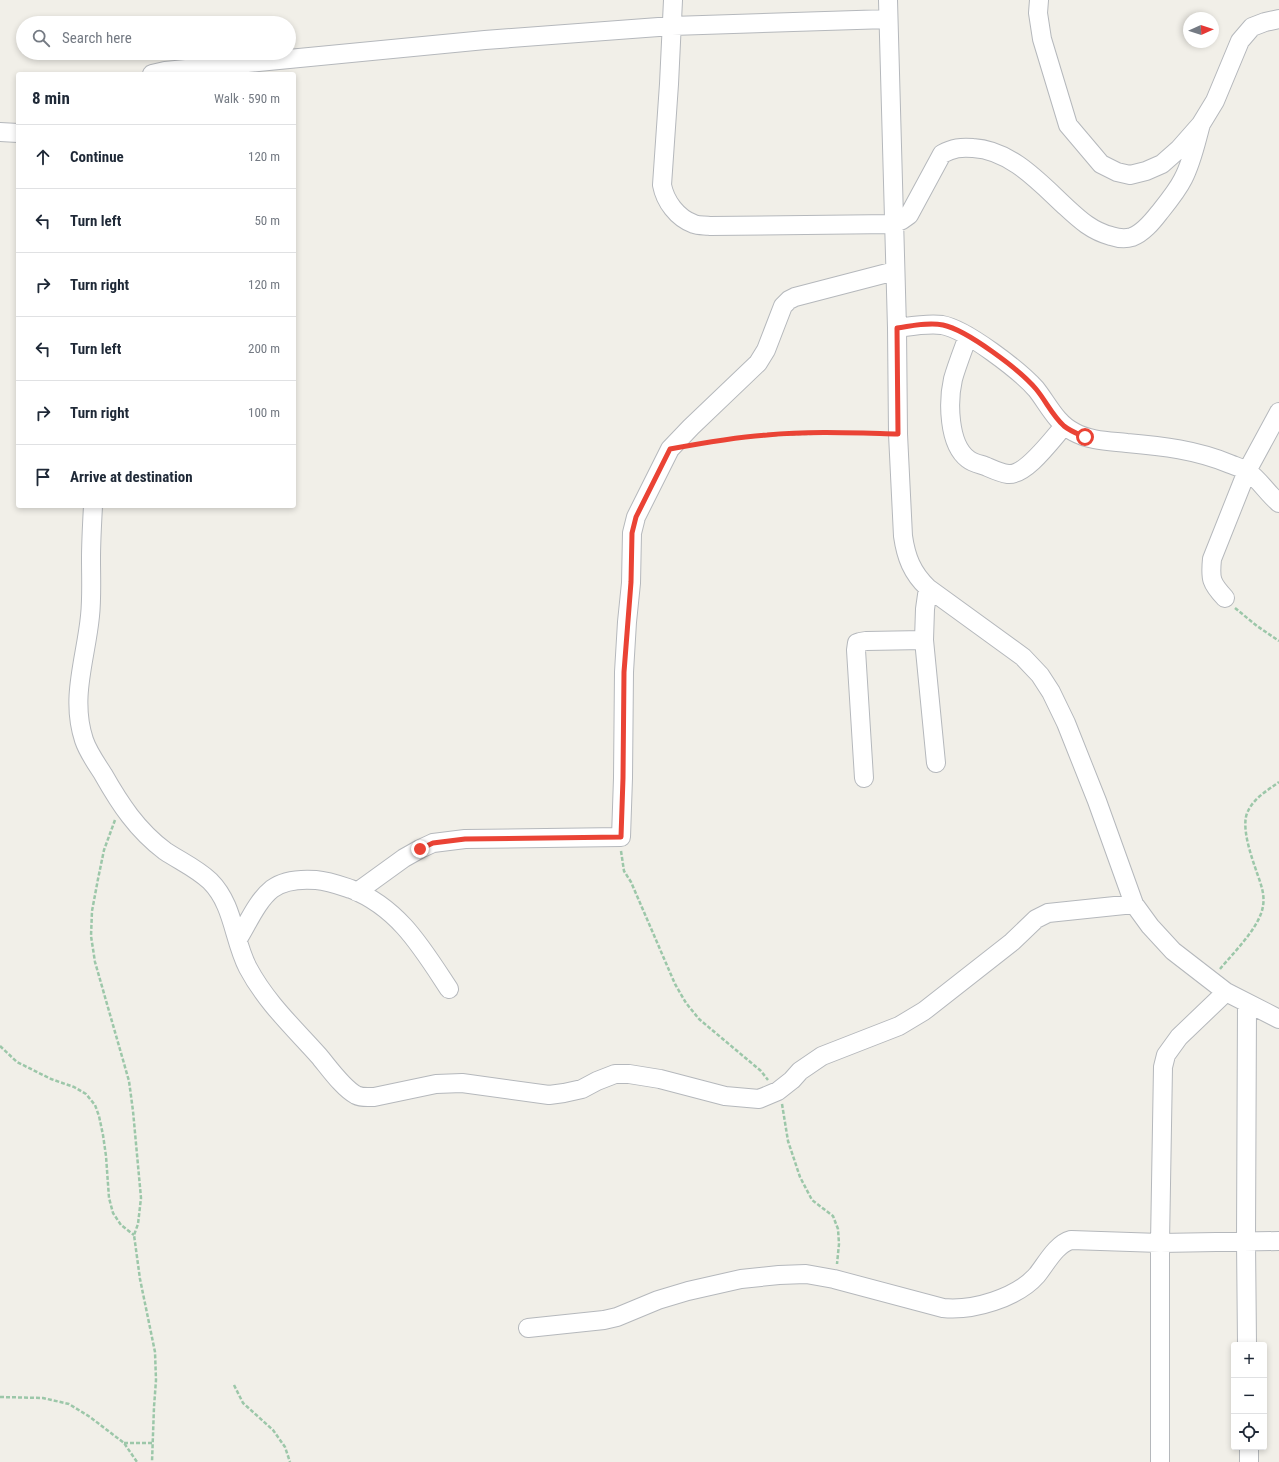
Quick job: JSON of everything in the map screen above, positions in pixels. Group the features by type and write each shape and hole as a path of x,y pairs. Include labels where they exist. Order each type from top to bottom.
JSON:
{"street":[{"path":"672,0 672,26 662,184 664,195 672,208 684,219 694,224 710,226 893,224 902,220 909,214 942,154 960,146 997,152 1018,165 1036,179 1085,224 1100,233 1118,238 1131,237 1150,224 1183,180 1201,124"},
{"path":"888,0 897,328 898,434 905,551 914,572 928,588 1023,657 1051,692 1066,723 1092,787 1134,904 1150,926 1173,951 1226,992 1279,1019"},
{"path":"1039,0 1038,13 1042,39 1068,125 1101,164 1117,172 1130,175 1146,171 1162,164 1174,154 1201,124 1215,101 1240,41 1252,27 1279,19"},
{"path":"296,58 485,40 672,26 888,19"},
{"path":"161,72 279,60"},
{"path":"0,132 16,133"},
{"path":"357,892 404,858 433,843 465,839 621,837 624,672 631,582 632,533 636,517 670,449 758,363 766,350 780,312 789,300 795,297 895,271"},
{"path":"897,328 927,324 950,327 968,336 1014,368 1028,380 1064,426 1074,432 1085,437 1104,441 1191,451 1217,459 1246,471 1279,503"},
{"path":"968,336 953,380 951,399 952,430 956,444 964,456 970,461 999,472 1015,474 1023,470 1064,426"},
{"path":"1225,598 1214,586 1210,574 1212,559 1246,471 1279,412"},
{"path":"93,508 90,616 87,642 81,668 78,698 80,722 84,739 91,755 122,806 145,834 166,852 189,865 210,881 223,897 232,916 242,955 258,985 278,1013 349,1089 355,1094 364,1098 436,1084 462,1083 549,1095 582,1089 615,1074 629,1074 660,1079 725,1096 758,1098 778,1091 792,1080 800,1071 822,1056 899,1026 924,1011 1006,947 1040,916 1048,913 1134,904"},
{"path":"928,588 925,609 924,640 936,763"},
{"path":"864,778 856,650 857,643 866,641 924,640"},
{"path":"238,939 263,898 273,888 287,882 305,880 326,881 357,892 378,902 392,914 407,929 449,989"},
{"path":"1160,1462 1162,1067 1166,1056 1179,1037 1226,992"},
{"path":"1247,1003 1247,1342"},
{"path":"528,1328 604,1320 617,1317 658,1300 688,1291 741,1279 779,1275 806,1274 834,1278 943,1308 968,1308 1015,1293 1028,1284 1067,1241 1160,1243 1246,1241 1279,1242"},
{"path":"1248,1462 1249,1450"}],"path":[{"path":"694,444 794,433 898,434"},
{"path":"1225,598 1242,615 1279,641"},
{"path":"1211,980 1260,918 1263,906 1262,888 1248,844 1246,824 1247,812 1255,801 1279,782"},
{"path":"122,806 104,850 92,911 91,936 95,962 122,1051 133,1111 140,1198 138,1224 134,1235 140,1279 155,1352 156,1380 152,1462"},
{"path":"621,837 621,854 624,870 631,882 675,984 686,1003 699,1018 761,1071 778,1091 783,1105 788,1141 800,1177 812,1200 833,1216 838,1228 839,1244 834,1278"},
{"path":"0,1046 17,1062 86,1094 95,1105 103,1135 109,1198 113,1213 121,1225 134,1235"},
{"path":"234,1385 243,1403 273,1430 285,1447 290,1462"},
{"path":"0,1397 43,1398 69,1404 124,1443 137,1462"},
{"path":"124,1443 152,1443"}],"route":[{"path":"420,849 433,843 465,839 621,837 624,672 631,582 632,533 636,517 670,449 710,442 794,433 898,434 897,328 927,324 950,327 968,336 999,357 1028,380 1064,426 1085,437"}]}
